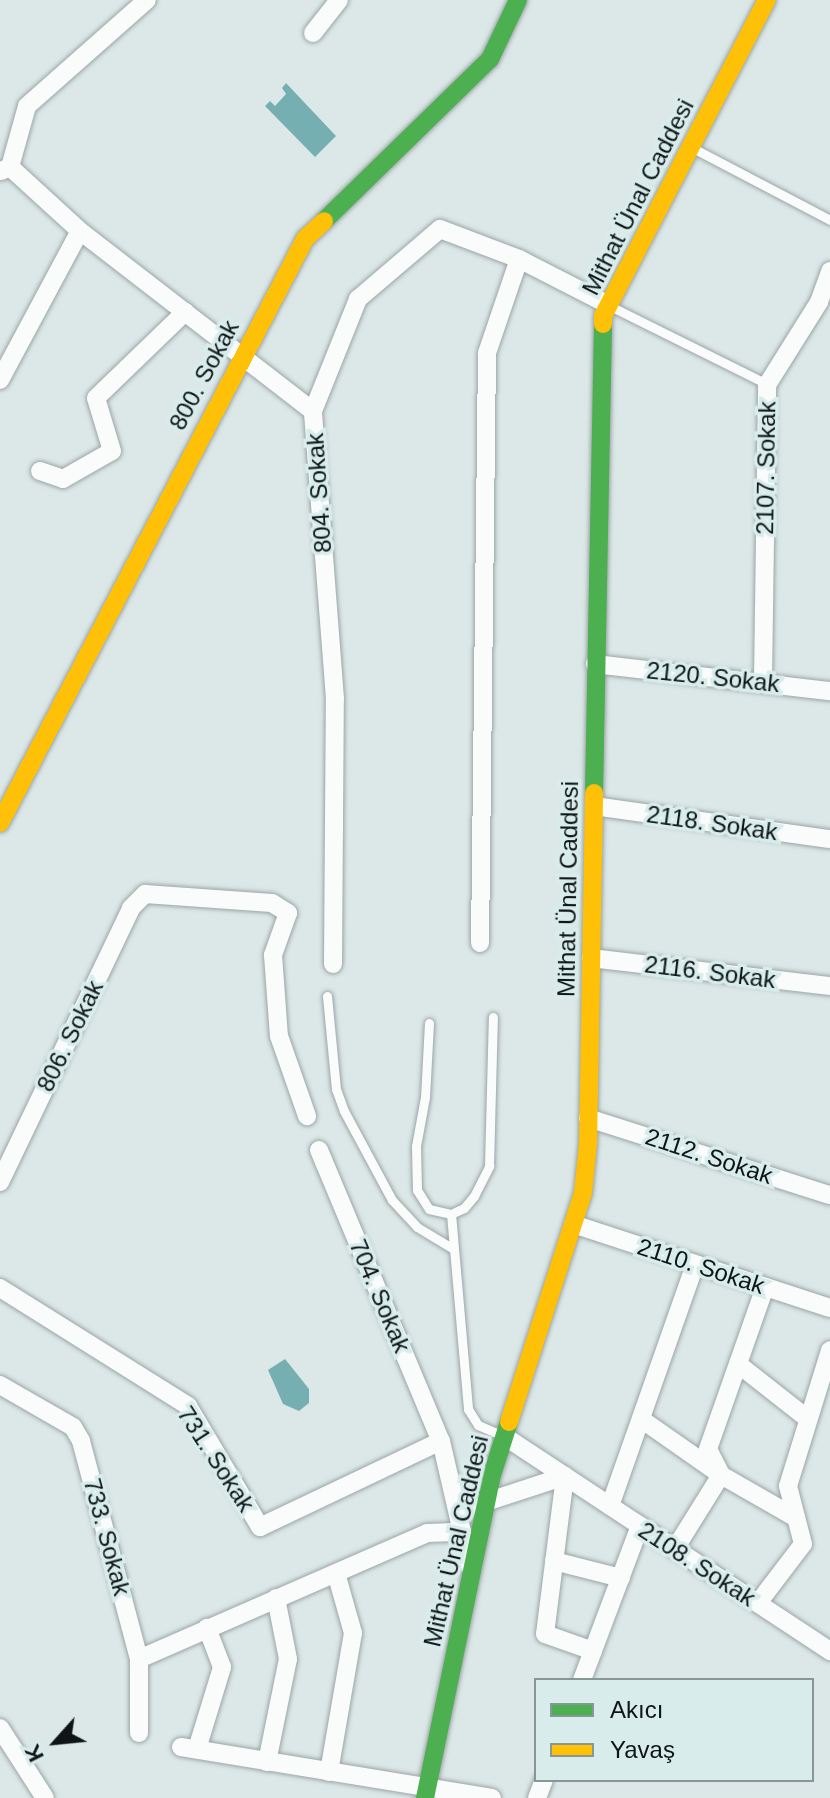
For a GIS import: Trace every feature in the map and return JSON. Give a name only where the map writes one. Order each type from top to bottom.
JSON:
[{"type":"main road","name":"800. Sokak","points":[[0,823],[241,355],[305,239],[490,59],[518,0]]},
{"type":"main road","name":"Mithat Ünal Caddesi","points":[[426,1794],[486,1502],[504,1436],[583,1193],[588,1118],[603,316],[767,0]]},
{"type":"street","points":[[5,169],[27,106],[147,0]]},
{"type":"street","points":[[313,33],[339,0]]},
{"type":"street","name":"804. Sokak","points":[[5,169],[80,231],[313,411],[335,699],[333,964]]},
{"type":"street","points":[[313,411],[358,299],[440,229],[519,259],[609,305]]},
{"type":"street","points":[[0,380],[80,231]]},
{"type":"street","points":[[480,943],[487,353],[519,259]]},
{"type":"street","name":"2107. Sokak","points":[[763,681],[767,385],[819,302],[830,271]]},
{"type":"street","points":[[40,471],[63,479],[112,451],[96,398],[185,312]]},
{"type":"street","name":"2120. Sokak","points":[[595,664],[830,691]]},
{"type":"street","name":"2118. Sokak","points":[[594,806],[830,839]]},
{"type":"street","name":"806. Sokak","points":[[0,1182],[131,908],[145,894],[272,903],[288,913],[273,955],[279,1036],[307,1116]]},
{"type":"street","name":"2116. Sokak","points":[[591,958],[830,986]]},
{"type":"street","name":"2112. Sokak","points":[[588,1118],[830,1195]]},
{"type":"street","name":"704. Sokak","points":[[319,1150],[441,1441],[471,1569]]},
{"type":"street","name":"2110. Sokak","points":[[573,1224],[830,1308]]},
{"type":"street","points":[[610,1506],[695,1264]]},
{"type":"street","points":[[721,1475],[708,1449],[765,1287]]},
{"type":"street","name":"731. Sokak","points":[[0,1288],[188,1406],[260,1527],[441,1441]]},
{"type":"street","points":[[758,1603],[803,1544],[788,1486],[830,1350]]},
{"type":"street","points":[[738,1364],[808,1419]]},
{"type":"street","name":"733. Sokak","points":[[0,1385],[73,1427],[81,1441],[139,1659],[139,1733]]},
{"type":"street","points":[[641,1419],[721,1475],[796,1518]]},
{"type":"street","name":"2108. Sokak","points":[[504,1436],[830,1651]]},
{"type":"street","points":[[675,1549],[721,1475]]},
{"type":"street","points":[[139,1659],[427,1533],[462,1532],[486,1502],[565,1476],[545,1634],[593,1651]]},
{"type":"street","points":[[583,1678],[640,1526]]},
{"type":"street","points":[[554,1561],[621,1578]]},
{"type":"street","points":[[329,1772],[353,1633],[336,1573]]},
{"type":"street","points":[[267,1762],[288,1659],[276,1598]]},
{"type":"street","points":[[207,1628],[222,1667],[189,1748],[329,1772],[426,1794],[492,1798]]},
{"type":"street","points":[[0,1728],[45,1798]]},
{"type":"lane","points":[[691,147],[830,220]]},
{"type":"lane","points":[[609,305],[767,385]]},
{"type":"lane","points":[[327,996],[336,1089],[344,1111],[392,1200],[417,1227],[452,1248]]},
{"type":"lane","points":[[429,1023],[425,1097],[416,1146],[417,1190],[429,1209],[451,1214],[464,1208],[474,1196],[489,1166],[493,1017]]},
{"type":"lane","points":[[451,1214],[468,1409],[478,1425],[504,1436]]},
{"type":"water","points":[[286,83],[336,136],[315,157],[265,106],[270,101],[275,106],[286,94],[282,88]]},
{"type":"water","points":[[285,1359],[309,1389],[309,1403],[299,1411],[283,1404],[268,1370]]},
{"type":"traffic: fast","points":[[324,221],[490,59],[518,0]]},
{"type":"traffic: fast","points":[[594,793],[603,324]]},
{"type":"traffic: fast","points":[[425,1798],[491,1478],[509,1422]]},
{"type":"traffic: slow","points":[[603,324],[603,316],[767,0]]},
{"type":"traffic: slow","points":[[0,823],[305,239],[324,221]]},
{"type":"traffic: slow","points":[[509,1422],[583,1193],[588,1144],[594,793]]}]
